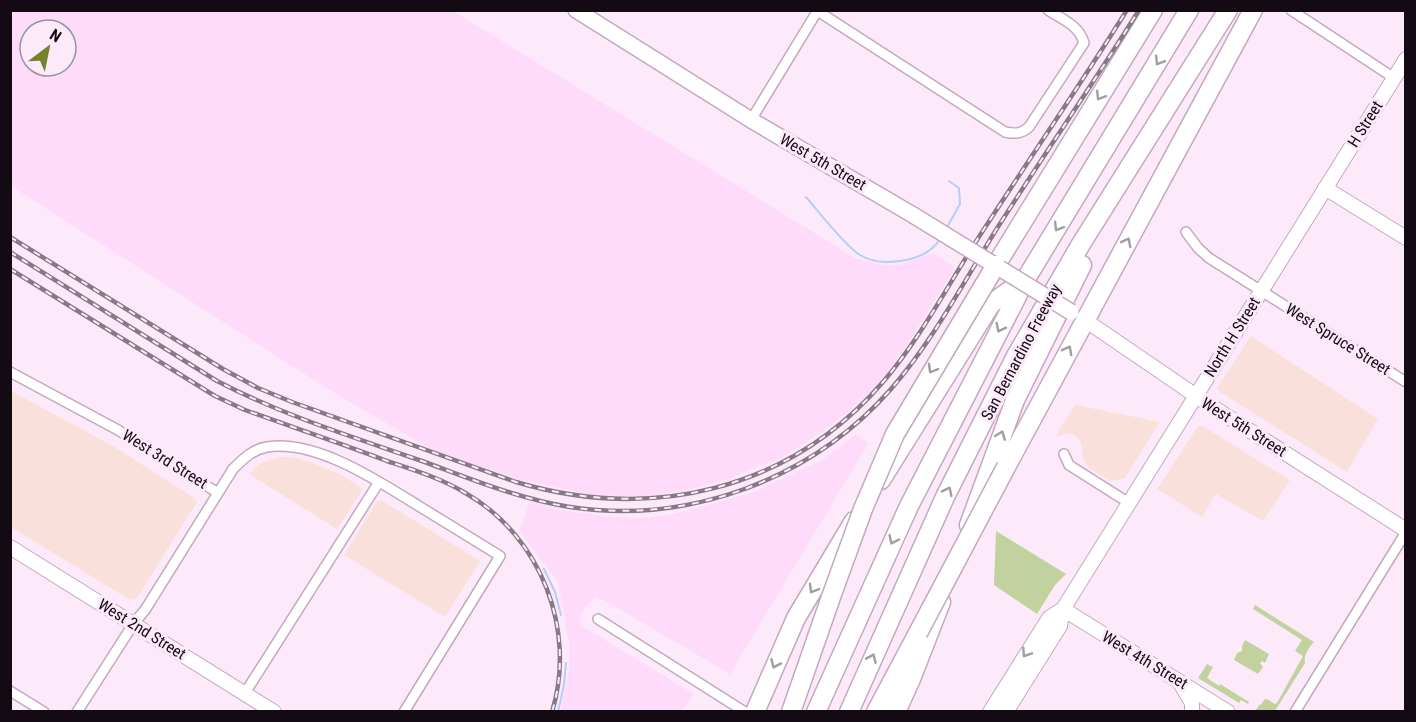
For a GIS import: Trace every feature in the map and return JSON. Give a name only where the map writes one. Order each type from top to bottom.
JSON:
[{"type":"highway","points":[[794,704],[863,509],[895,434],[1065,151],[1153,10]]},
{"type":"highway","name":"San Bernardino Freeway","points":[[816,711],[909,506],[1028,277],[1189,10]]},
{"type":"highway","name":"San Bernardino Freeway","points":[[849,711],[945,497],[1016,356],[1081,244],[1228,10]]},
{"type":"highway","points":[[876,711],[1079,317],[1253,10]]},
{"type":"highway","points":[[896,711],[929,636],[1019,391],[1160,118]]},
{"type":"highway","points":[[755,711],[796,618],[991,304],[1028,277]]},
{"type":"main road","name":"West 5th Street","points":[[576,10],[751,120],[913,215],[1079,317],[1195,396],[1406,531]]},
{"type":"main road","name":"H Street","points":[[1325,188],[1406,59]]},
{"type":"main road","points":[[1325,188],[1406,238]]},
{"type":"main road","name":"North H Street","points":[[1006,711],[1060,626],[1063,609],[1325,188]]},
{"type":"main road","name":"West 2nd Street","points":[[10,547],[274,711]]},
{"type":"main road","name":"North H Street","points":[[990,711],[1049,618],[1063,609]]},
{"type":"main road","name":"West 4th Street","points":[[1063,609],[1228,711]]},
{"type":"main road","points":[[1179,681],[1192,703],[1192,711]]},
{"type":"street","points":[[751,120],[817,11],[1005,132],[1022,133],[1029,127],[1084,43],[1081,33],[1048,10]]},
{"type":"street","points":[[1291,10],[1394,78]]},
{"type":"street","name":"West Spruce Street","points":[[1186,232],[1209,258],[1406,382]]},
{"type":"street","name":"West 3rd Street","points":[[10,372],[118,430],[218,493],[234,469],[258,450],[267,447],[293,447],[308,450],[355,468],[500,556],[404,711]]},
{"type":"street","points":[[1064,454],[1069,465],[1129,503]]},
{"type":"street","points":[[245,693],[379,482]]},
{"type":"street","points":[[77,711],[134,623],[145,610],[218,493]]},
{"type":"street","points":[[1294,711],[1406,531]]},
{"type":"street","points":[[598,619],[746,711]]},
{"type":"street","points":[[10,691],[44,711]]},
{"type":"shaded area","points":[[10,11],[453,11],[855,258],[885,265],[899,265],[933,253],[955,268],[911,339],[879,384],[848,412],[812,439],[781,458],[726,480],[683,491],[640,497],[586,494],[518,479],[436,452],[331,391],[11,186]]},
{"type":"shaded area","points":[[1251,336],[1378,419],[1347,472],[1217,388]]},
{"type":"shaded area","points":[[11,391],[113,446],[193,497],[197,502],[137,598],[130,600],[11,527]]},
{"type":"shaded area","points":[[1075,405],[1160,422],[1125,478],[1111,481],[1090,469],[1083,459],[1081,443],[1077,437],[1068,433],[1055,437]]},
{"type":"shaded area","points":[[1198,426],[1204,427],[1290,480],[1263,521],[1216,494],[1202,517],[1157,489]]},
{"type":"shaded area","points":[[856,435],[869,443],[730,674],[602,599],[596,598],[585,607],[581,616],[581,624],[585,628],[694,694],[682,711],[561,711],[569,670],[569,644],[558,582],[519,531],[530,502],[567,511],[612,517],[641,518],[670,515],[754,492],[822,460]]},
{"type":"shaded area","points":[[280,457],[292,457],[310,462],[340,474],[363,489],[337,529],[249,474],[261,463]]},
{"type":"shaded area","points":[[381,500],[480,561],[445,617],[344,555],[377,501]]},
{"type":"green space","points":[[996,531],[1066,574],[1055,585],[1037,614],[994,585]]},
{"type":"green space","points":[[1255,605],[1314,642],[1307,652],[1305,663],[1275,711],[1255,711],[1264,700],[1277,703],[1303,656],[1295,651],[1302,640],[1253,609]]},
{"type":"green space","points":[[1245,640],[1269,654],[1265,663],[1262,661],[1260,663],[1263,667],[1258,674],[1234,660],[1237,653],[1242,651]]},
{"type":"green space","points":[[1207,664],[1213,667],[1207,678],[1249,702],[1248,704],[1241,700],[1239,703],[1198,678]]},
{"type":"waterway","points":[[946,229],[960,204],[959,188],[949,181]]},
{"type":"waterway","points":[[806,197],[854,251],[871,260],[888,262],[911,259],[930,250],[940,239]]},
{"type":"waterway","points":[[544,569],[555,592],[561,615]]},
{"type":"waterway","points":[[558,712],[566,663]]},
{"type":"railway","points":[[10,237],[223,369],[258,388],[516,482],[567,494],[617,499],[667,497],[715,488],[761,472],[805,449],[846,419],[883,382],[912,344],[1127,10]]},
{"type":"railway","points":[[10,252],[217,381],[292,415],[344,434],[495,488],[570,507],[615,511],[660,509],[703,501],[746,488],[786,471],[824,448],[859,421],[891,389],[934,332],[996,230],[1139,10]]},
{"type":"railway","points":[[10,269],[215,396],[245,410],[438,479],[467,494],[493,512],[515,535],[533,560],[547,588],[556,618],[560,649],[559,681],[552,712]]}]
